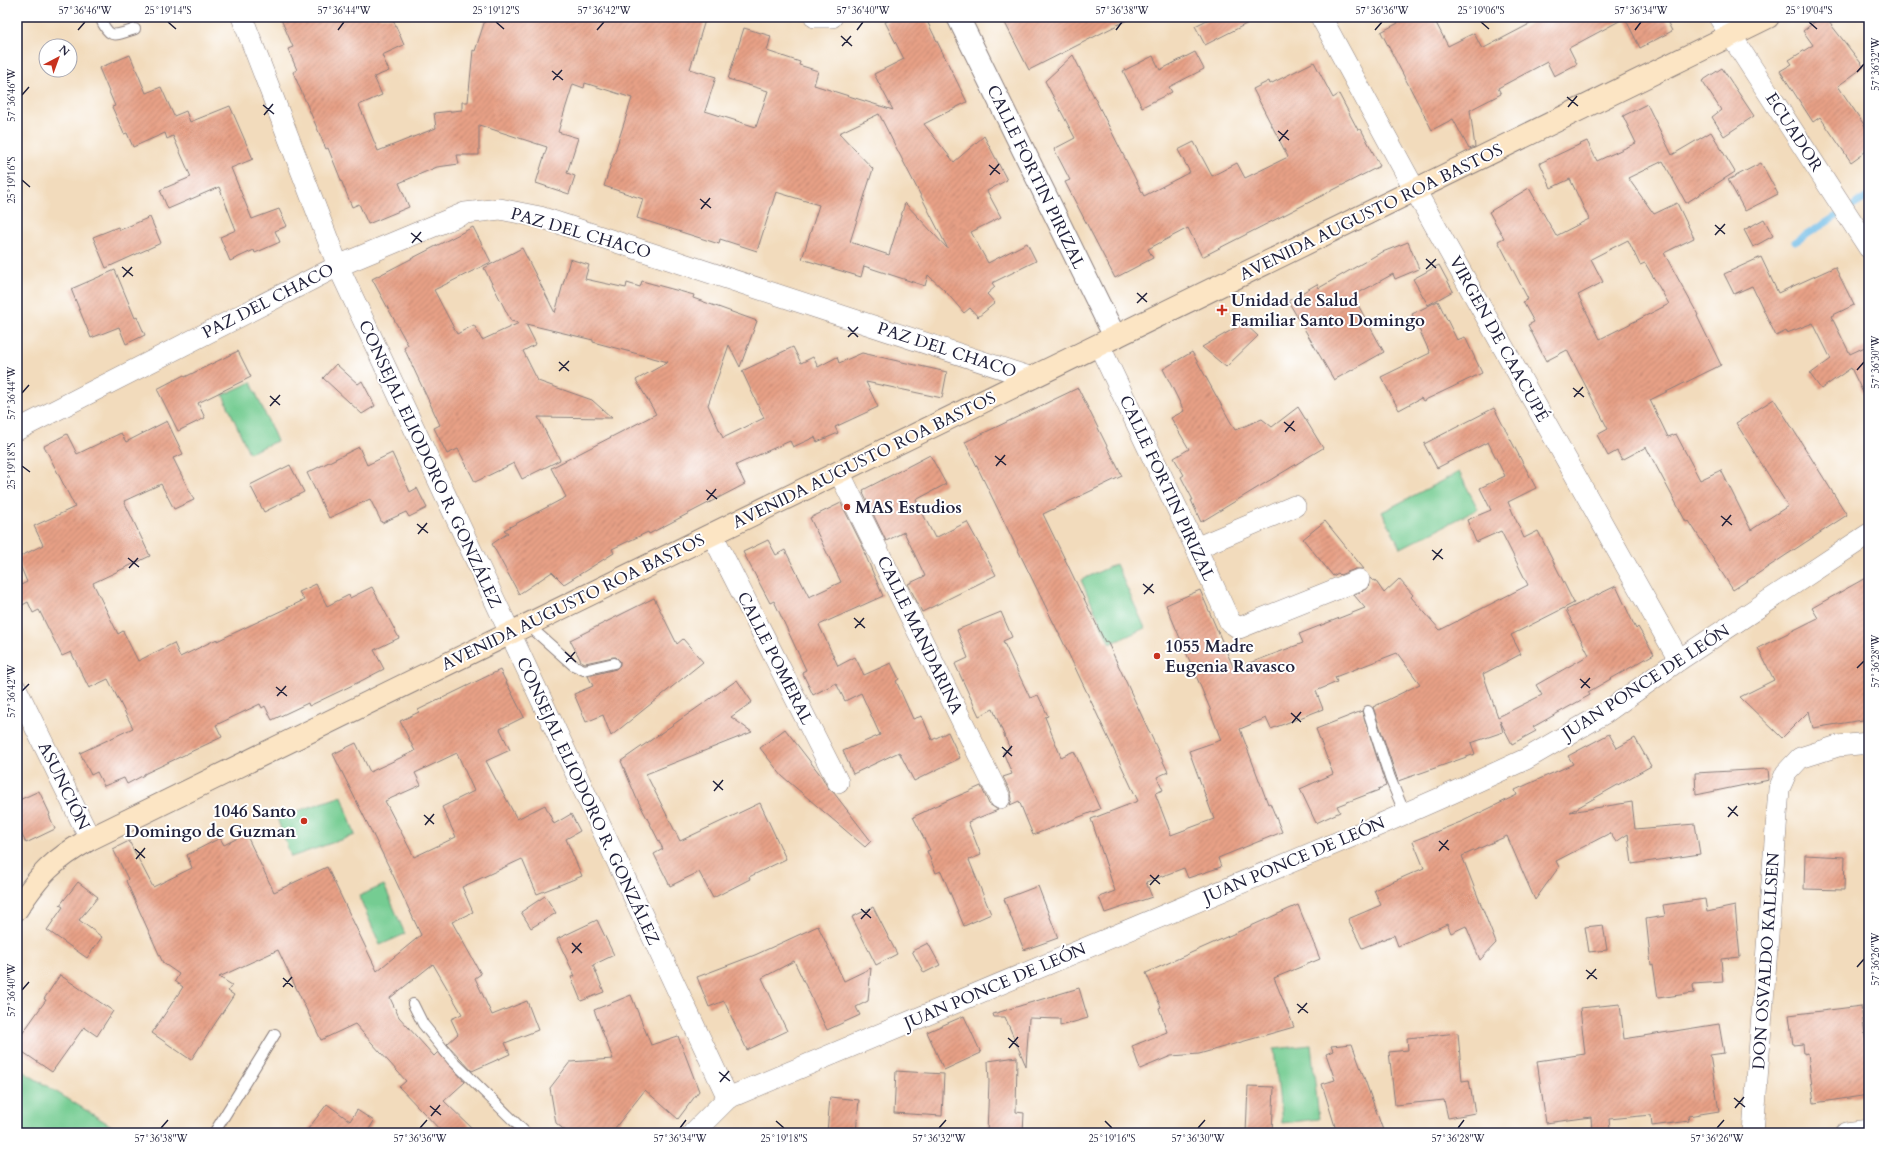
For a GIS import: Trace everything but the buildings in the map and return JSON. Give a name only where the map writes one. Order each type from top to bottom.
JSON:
[{"type":"main road","name":"AVENIDA AUGUSTO ROA BASTOS","points":[[17,909],[32,885],[47,868],[70,850],[90,839],[1768,17]]},
{"type":"street","name":"CONSEJAL ELIODORO R. GONZÁLEZ","points":[[242,17],[338,266],[519,629],[728,1098]]},
{"type":"street","points":[[815,17],[832,17]]},
{"type":"street","name":"CALLE FORTIN PIRIZAL","points":[[958,17],[1107,341],[1196,548],[1230,622],[1239,628],[1358,580]]},
{"type":"street","name":"VIRGEN DE CAACUPÉ","points":[[1321,17],[1415,190],[1679,660]]},
{"type":"street","name":"ECUADOR","points":[[1719,17],[1865,242]]},
{"type":"street","name":"PAZ DEL CHACO","points":[[17,430],[338,266],[465,213],[500,209],[540,217],[1032,378]]},
{"type":"street","name":"CALLE MANDARINA","points":[[839,472],[1000,798]]},
{"type":"street","points":[[1196,548],[1295,506]]},
{"type":"street","name":"CALLE POMERAL","points":[[712,534],[838,782]]},
{"type":"street","name":"JUAN PONCE DE LEÓN","points":[[693,1133],[728,1098],[1405,814],[1526,759],[1605,713],[1679,660],[1869,534]]},
{"type":"street","name":"ASUNCIÓN","points":[[17,690],[90,839]]},
{"type":"street","name":"DON OSVALDO KALLSEN","points":[[1753,1133],[1779,789],[1786,773],[1800,758],[1838,746],[1869,743]]},
{"type":"street","points":[[1846,1133],[1869,1130]]},
{"type":"lane","points":[[100,17],[106,31],[110,34],[116,36],[135,29]]},
{"type":"lane","points":[[519,629],[573,665],[584,670],[614,663]]},
{"type":"lane","points":[[1368,711],[1390,778],[1405,814]]},
{"type":"lane","points":[[413,1004],[423,1024],[452,1060],[526,1133]]},
{"type":"lane","points":[[214,1133],[275,1034]]},
{"type":"green space","points":[[251,382],[277,441],[249,453],[223,395]]},
{"type":"green space","points":[[1459,472],[1478,509],[1401,548],[1382,512]]},
{"type":"green space","points":[[1116,564],[1145,628],[1110,644],[1081,580]]},
{"type":"green space","points":[[342,796],[355,835],[291,857],[277,818]]},
{"type":"green space","points":[[384,885],[405,934],[380,945],[359,896]]},
{"type":"green space","points":[[1311,1045],[1319,1119],[1282,1123],[1274,1049]]},
{"type":"green space","points":[[24,1072],[123,1133],[17,1133],[17,1083]]},
{"type":"waterway","points":[[1795,242],[1869,196]]},
{"type":"place","name":"Unidad de Salud Familiar Santo Domingo","points":[[1222,310]]},
{"type":"place","name":"MAS Estudios","points":[[847,507]]},
{"type":"place","name":"1055 Madre Eugenia Ravasco","points":[[1157,656]]},
{"type":"place","name":"1046 Santo Domingo de Guzman","points":[[304,821]]}]
